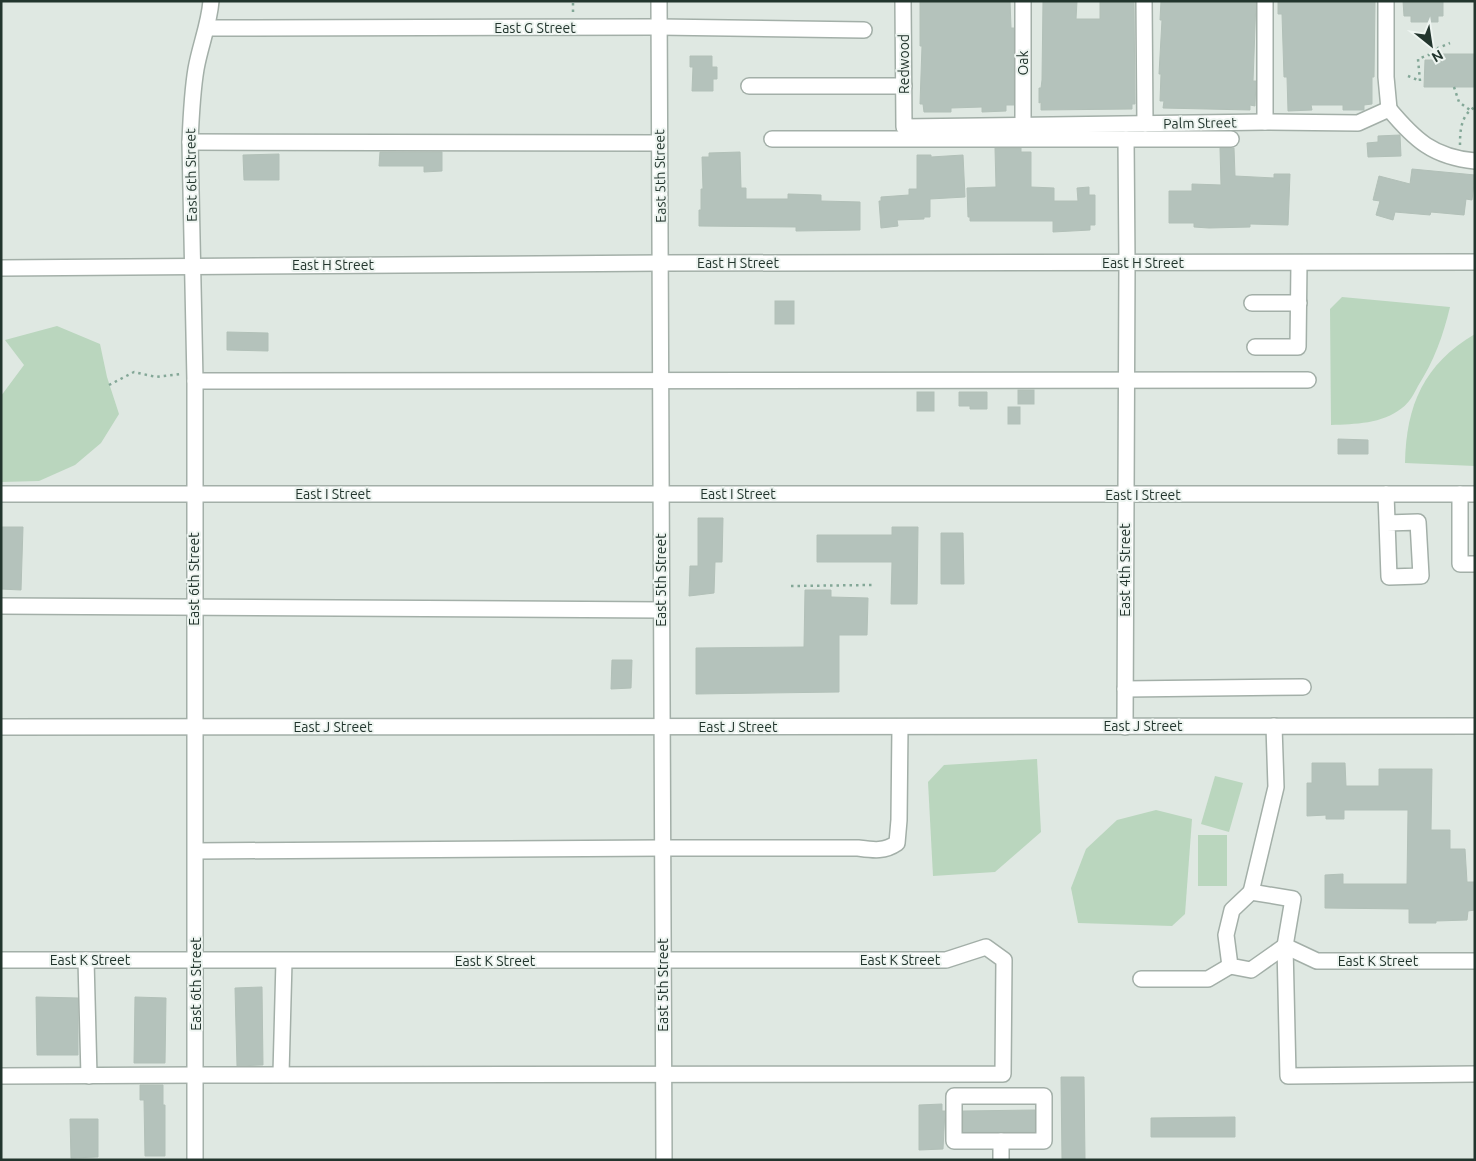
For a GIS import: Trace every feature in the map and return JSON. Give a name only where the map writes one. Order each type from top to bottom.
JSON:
[{"type":"street","name":"East 6th Street","points":[[195,1160],[195,377],[190,142],[196,68],[211,1]]},
{"type":"street","name":"East 5th Street","points":[[660,1],[664,1160]]},
{"type":"street","name":"Redwood","points":[[903,1],[904,127]]},
{"type":"street","name":"Oak","points":[[1023,1],[1023,125]]},
{"type":"street","points":[[1144,1],[1145,124]]},
{"type":"street","points":[[1265,1],[1265,122]]},
{"type":"street","points":[[1386,1],[1386,77],[1389,109],[1413,135],[1440,154],[1460,160],[1475,161]]},
{"type":"street","name":"East G Street","points":[[206,28],[864,30]]},
{"type":"street","points":[[749,86],[904,86]]},
{"type":"street","name":"Palm Street","points":[[904,127],[1265,122],[1358,123],[1389,109]]},
{"type":"street","points":[[772,139],[1231,139]]},
{"type":"street","name":"East 4th Street","points":[[1125,726],[1126,139]]},
{"type":"street","points":[[190,142],[659,144]]},
{"type":"street","name":"East H Street","points":[[1,268],[661,263],[1475,262]]},
{"type":"street","points":[[1255,347],[1298,347],[1299,263]]},
{"type":"street","points":[[1252,303],[1299,303]]},
{"type":"street","points":[[195,377],[661,381],[1308,380]]},
{"type":"street","name":"East I Street","points":[[1,494],[1467,494]]},
{"type":"street","points":[[1386,494],[1387,524]]},
{"type":"street","points":[[1467,494],[1460,564],[1475,564]]},
{"type":"street","points":[[1,606],[661,610]]},
{"type":"street","points":[[1125,689],[1303,687]]},
{"type":"street","points":[[1230,966],[1226,935],[1232,910],[1251,892],[1276,787],[1274,726]]},
{"type":"street","name":"East J Street","points":[[1,727],[1475,726]]},
{"type":"street","points":[[196,851],[662,848],[858,848],[877,850],[890,848],[897,843],[899,820],[900,727]]},
{"type":"street","points":[[1251,892],[1293,899],[1285,946],[1288,1076],[1475,1074]]},
{"type":"street","points":[[1141,980],[1208,978],[1230,966],[1251,970],[1285,946]]},
{"type":"street","name":"East K Street","points":[[1285,946],[1317,961],[1475,961]]},
{"type":"street","name":"East K Street","points":[[1,960],[946,960],[986,947],[1004,960],[1003,1074],[664,1074]]},
{"type":"street","points":[[86,960],[89,1076]]},
{"type":"street","points":[[281,1074],[284,961]]},
{"type":"street","points":[[1,1076],[664,1074]]},
{"type":"street","points":[[954,1096],[1044,1096],[1044,1141],[1001,1141],[954,1141],[954,1096]]},
{"type":"street","points":[[1001,1141],[1001,1160]]},
{"type":"path","points":[[1408,76],[1420,81],[1418,59],[1428,55],[1434,56],[1438,48],[1450,43]]},
{"type":"path","points":[[1454,87],[1459,102],[1470,110]]},
{"type":"path","points":[[1460,150],[1461,125],[1470,110],[1475,107]]},
{"type":"path","points":[[109,386],[134,372],[156,377],[195,377]]},
{"type":"path","points":[[791,586],[872,586]]},
{"type":"green space","points":[[1342,297],[1450,307],[1433,358],[1424,377],[1405,406],[1377,420],[1331,425],[1330,309]]},
{"type":"green space","points":[[57,326],[100,344],[107,377],[119,414],[101,443],[75,465],[39,481],[1,482],[1,396],[24,365],[5,340]]},
{"type":"green space","points":[[1475,334],[1475,466],[1405,463],[1409,423],[1421,388],[1443,359],[1457,346]]},
{"type":"green space","points":[[1037,759],[1041,832],[995,872],[933,876],[928,782],[944,765]]},
{"type":"green space","points":[[1215,776],[1243,783],[1229,832],[1201,824]]},
{"type":"green space","points":[[1156,810],[1192,819],[1185,914],[1172,926],[1078,923],[1071,888],[1086,849],[1117,820]]},
{"type":"green space","points":[[1198,835],[1227,835],[1227,886],[1198,886]]},
{"type":"building","points":[[920,1],[1010,1],[1011,28],[1014,28],[1014,105],[1006,105],[1006,111],[982,112],[982,107],[951,108],[951,112],[924,112],[923,104],[920,104],[922,46],[920,46]]},
{"type":"building","points":[[1043,1],[1077,1],[1076,19],[1100,19],[1100,1],[1134,1],[1135,104],[1132,104],[1132,109],[1041,110],[1039,88],[1041,88],[1042,80]]},
{"type":"building","points":[[1161,1],[1256,1],[1253,81],[1256,81],[1255,106],[1250,105],[1250,110],[1163,108],[1164,101],[1160,101],[1161,74],[1159,74],[1162,20],[1160,20]]},
{"type":"building","points":[[1278,1],[1375,1],[1372,104],[1364,105],[1364,110],[1343,110],[1343,105],[1311,105],[1312,110],[1288,111],[1287,77],[1284,77],[1282,14],[1278,14]]},
{"type":"building","points":[[1403,1],[1443,1],[1443,16],[1438,16],[1438,22],[1411,22],[1411,16],[1404,16]]},
{"type":"building","points":[[1442,54],[1475,54],[1475,87],[1424,87],[1425,60],[1441,60]]},
{"type":"building","points":[[690,56],[712,56],[712,67],[717,67],[717,79],[713,79],[713,91],[692,91],[693,67],[690,67]]},
{"type":"building","points":[[1400,135],[1401,156],[1368,157],[1367,143],[1378,142],[1378,136]]},
{"type":"building","points":[[995,148],[1021,148],[1021,152],[1031,152],[1031,187],[1054,188],[1054,201],[1078,201],[1077,188],[1089,187],[1089,195],[1095,195],[1095,225],[1090,225],[1090,230],[1053,232],[1053,221],[970,221],[970,217],[968,217],[967,188],[996,187]]},
{"type":"building","points":[[1220,148],[1234,148],[1235,176],[1274,178],[1274,174],[1290,174],[1288,225],[1250,224],[1250,227],[1209,228],[1194,227],[1194,223],[1169,223],[1169,191],[1192,191],[1192,184],[1221,185]]},
{"type":"building","points":[[380,152],[442,152],[442,171],[424,172],[424,166],[379,166]]},
{"type":"building","points":[[740,152],[741,188],[746,188],[746,199],[788,199],[788,194],[821,195],[821,201],[860,202],[860,230],[796,231],[796,227],[699,226],[701,189],[703,189],[702,157],[709,157],[709,153]]},
{"type":"building","points":[[279,154],[279,180],[244,180],[243,155]]},
{"type":"building","points":[[917,155],[931,155],[931,157],[963,155],[965,197],[930,199],[930,217],[897,220],[898,226],[881,228],[879,201],[881,201],[881,197],[909,195],[909,189],[917,189]]},
{"type":"building","points":[[1412,169],[1475,175],[1472,200],[1466,199],[1464,215],[1431,212],[1430,215],[1395,212],[1393,220],[1376,215],[1380,201],[1373,200],[1379,176],[1410,184]]},
{"type":"building","points":[[775,301],[794,301],[794,324],[775,324]]},
{"type":"building","points":[[227,332],[268,333],[268,351],[227,350]]},
{"type":"building","points":[[1018,390],[1034,390],[1034,404],[1018,404]]},
{"type":"building","points":[[917,392],[934,392],[934,411],[917,411]]},
{"type":"building","points":[[959,392],[987,392],[987,409],[970,409],[970,406],[959,406]]},
{"type":"building","points":[[1008,407],[1020,407],[1020,424],[1008,424]]},
{"type":"building","points":[[1338,439],[1368,440],[1368,454],[1338,454]]},
{"type":"building","points":[[698,518],[723,518],[722,562],[715,562],[714,593],[689,596],[690,566],[698,566]]},
{"type":"building","points":[[1,527],[23,527],[21,590],[1,589]]},
{"type":"building","points":[[892,527],[918,527],[917,604],[891,604],[892,562],[817,562],[817,535],[892,535]]},
{"type":"building","points":[[941,533],[963,533],[964,584],[941,584]]},
{"type":"building","points":[[805,590],[831,590],[831,597],[868,598],[867,635],[839,635],[839,692],[696,694],[696,648],[804,647]]},
{"type":"building","points":[[612,660],[632,660],[631,688],[611,689]]},
{"type":"building","points":[[1312,763],[1345,763],[1346,786],[1379,786],[1379,769],[1432,769],[1431,830],[1450,830],[1450,849],[1465,849],[1467,882],[1475,882],[1475,910],[1468,911],[1467,920],[1409,923],[1409,909],[1325,908],[1325,875],[1343,874],[1343,884],[1407,884],[1408,810],[1344,810],[1344,819],[1326,819],[1326,815],[1307,816],[1307,783],[1312,783]]},
{"type":"building","points":[[262,987],[263,1065],[237,1066],[235,988]]},
{"type":"building","points":[[36,997],[78,998],[78,1055],[37,1055]]},
{"type":"building","points":[[135,997],[166,998],[165,1063],[134,1063]]},
{"type":"building","points":[[1061,1077],[1084,1077],[1085,1159],[1062,1159]]},
{"type":"building","points":[[140,1085],[163,1085],[165,1156],[145,1156],[144,1100],[140,1100]]},
{"type":"building","points":[[942,1104],[942,1111],[945,1111],[943,1149],[919,1150],[919,1105]]},
{"type":"building","points":[[1035,1110],[1035,1132],[963,1132],[963,1111]]},
{"type":"building","points":[[1235,1117],[1235,1137],[1151,1137],[1151,1118]]},
{"type":"building","points":[[70,1119],[98,1119],[98,1157],[71,1158]]}]
